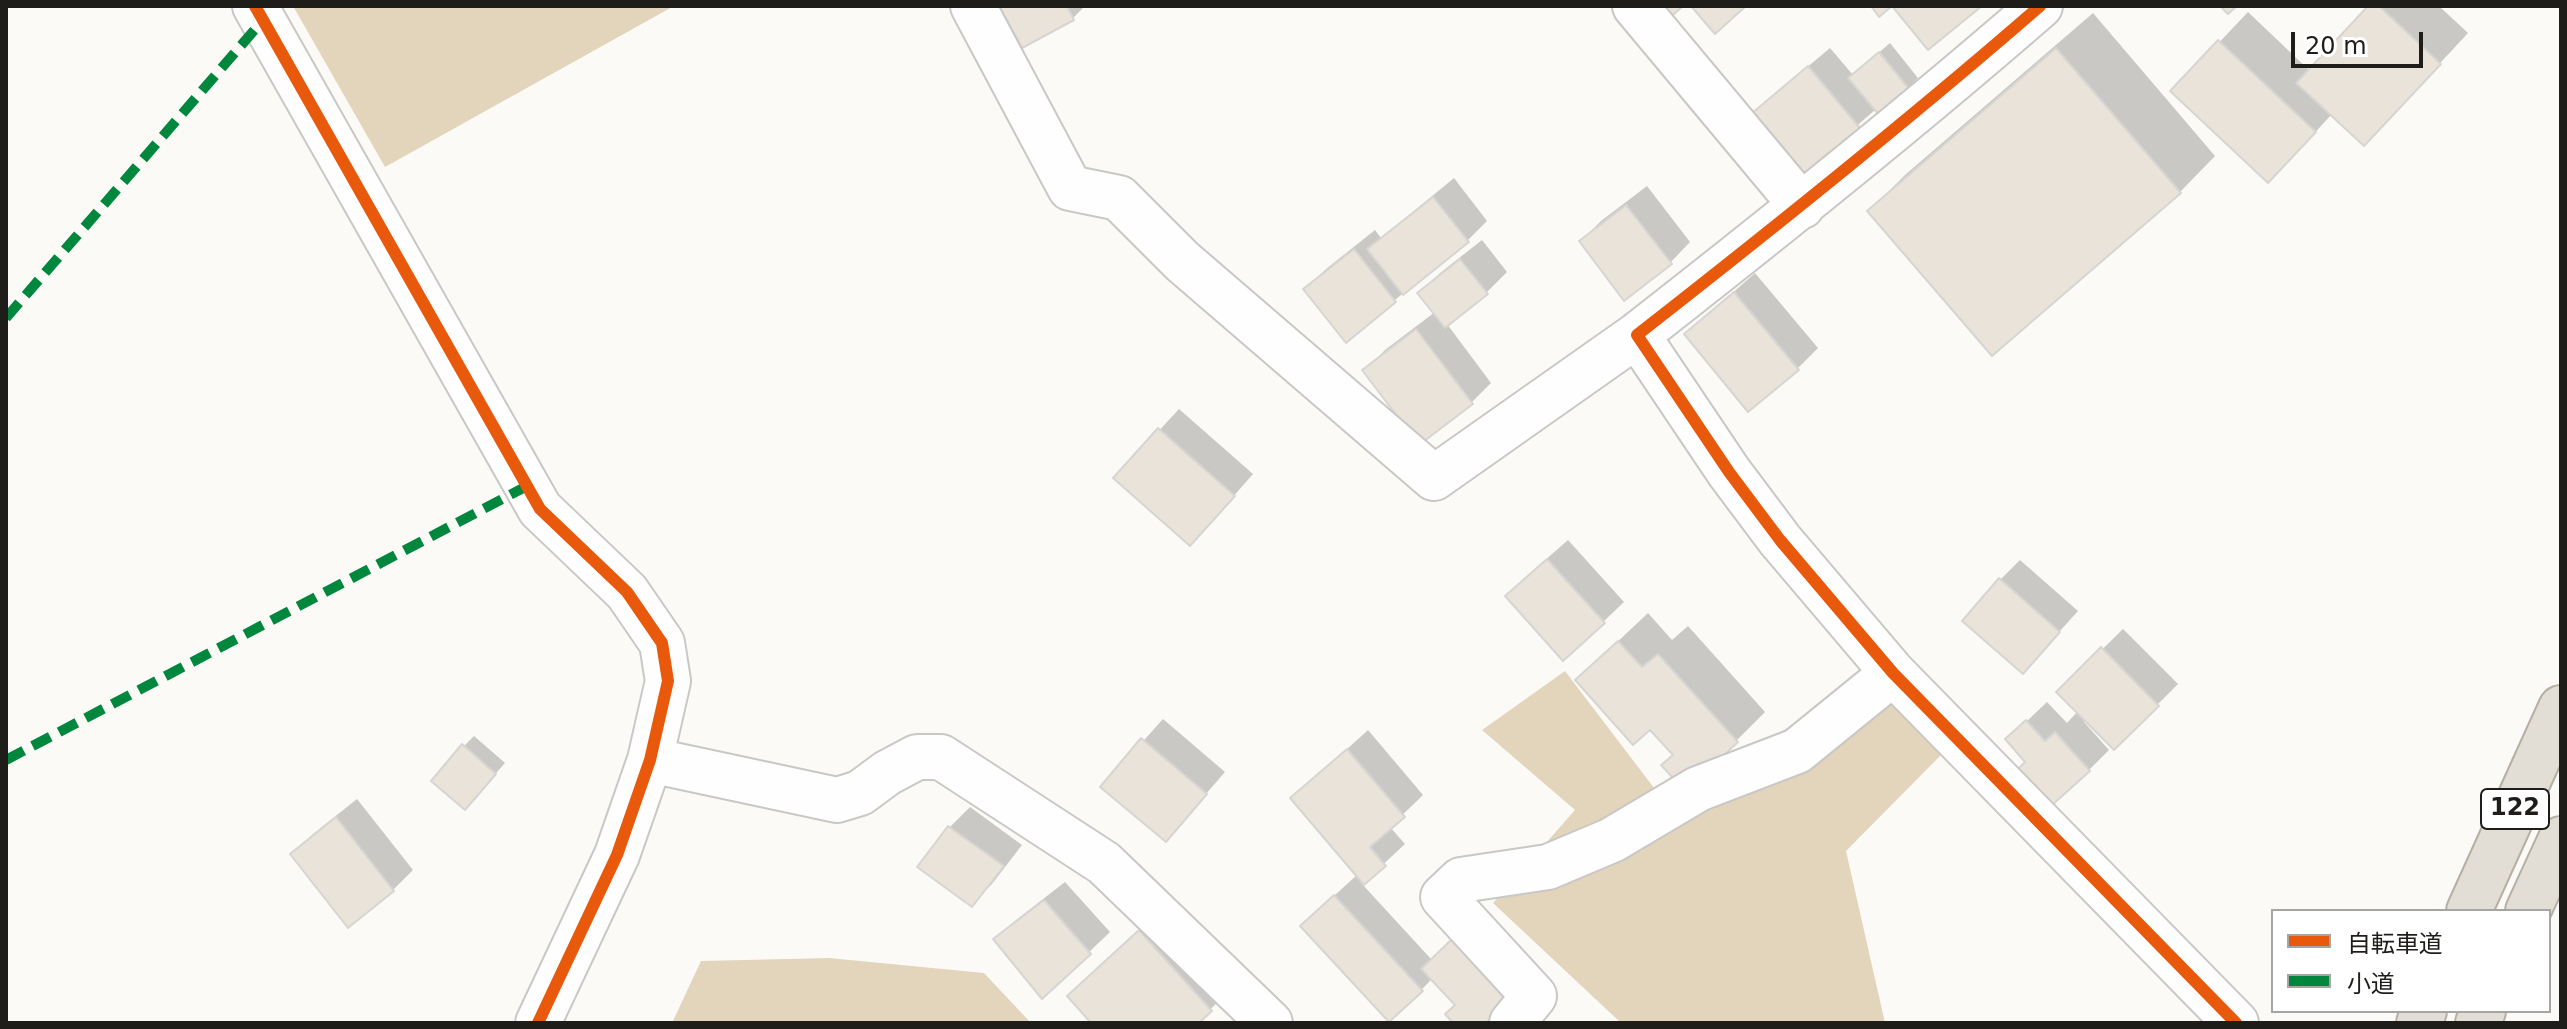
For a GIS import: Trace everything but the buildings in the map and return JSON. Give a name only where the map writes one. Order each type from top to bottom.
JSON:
[{"type":"highway","name":"122","points":[[2470,909],[2561,708]]},
{"type":"highway","name":"122","points":[[2529,909],[2558,851]]},
{"type":"street","points":[[255,6],[540,509],[627,592],[662,643],[668,681],[650,760],[617,855],[538,1023]]},
{"type":"street","points":[[973,6],[1070,188],[1119,198],[1182,261],[1434,478],[1637,335],[1802,206],[2040,6]]},
{"type":"street","points":[[1635,6],[1802,206]]},
{"type":"street","points":[[1637,335],[1729,472],[1780,540],[1893,673],[2236,1023]]},
{"type":"street","points":[[1512,1023],[1534,996],[1443,897],[1461,880],[1548,867],[1612,840],[1698,789],[1797,751],[1893,673]]},
{"type":"street","points":[[650,760],[837,800],[860,793],[887,773],[917,757],[941,757],[1104,863],[1270,1023]]},
{"type":"shaded area","points":[[293,6],[674,6],[385,167]]},
{"type":"shaded area","points":[[1565,671],[1667,805],[1809,714],[1882,697],[1946,750],[1846,851],[1885,1023],[1621,1023],[1493,903],[1575,810],[1482,730]]},
{"type":"shaded area","points":[[829,958],[984,973],[1031,1023],[672,1023],[701,961]]},
{"type":"marked path","points":[[6,318],[263,20]]},
{"type":"marked path","points":[[6,760],[527,486]]},
{"type":"cycle path","points":[[255,6],[540,509],[627,592],[662,643],[668,681],[650,760],[617,855],[538,1023]]},
{"type":"cycle path","points":[[2040,6],[1841,173],[1637,335],[1729,472],[1780,540],[1893,673],[2236,1023]]}]
